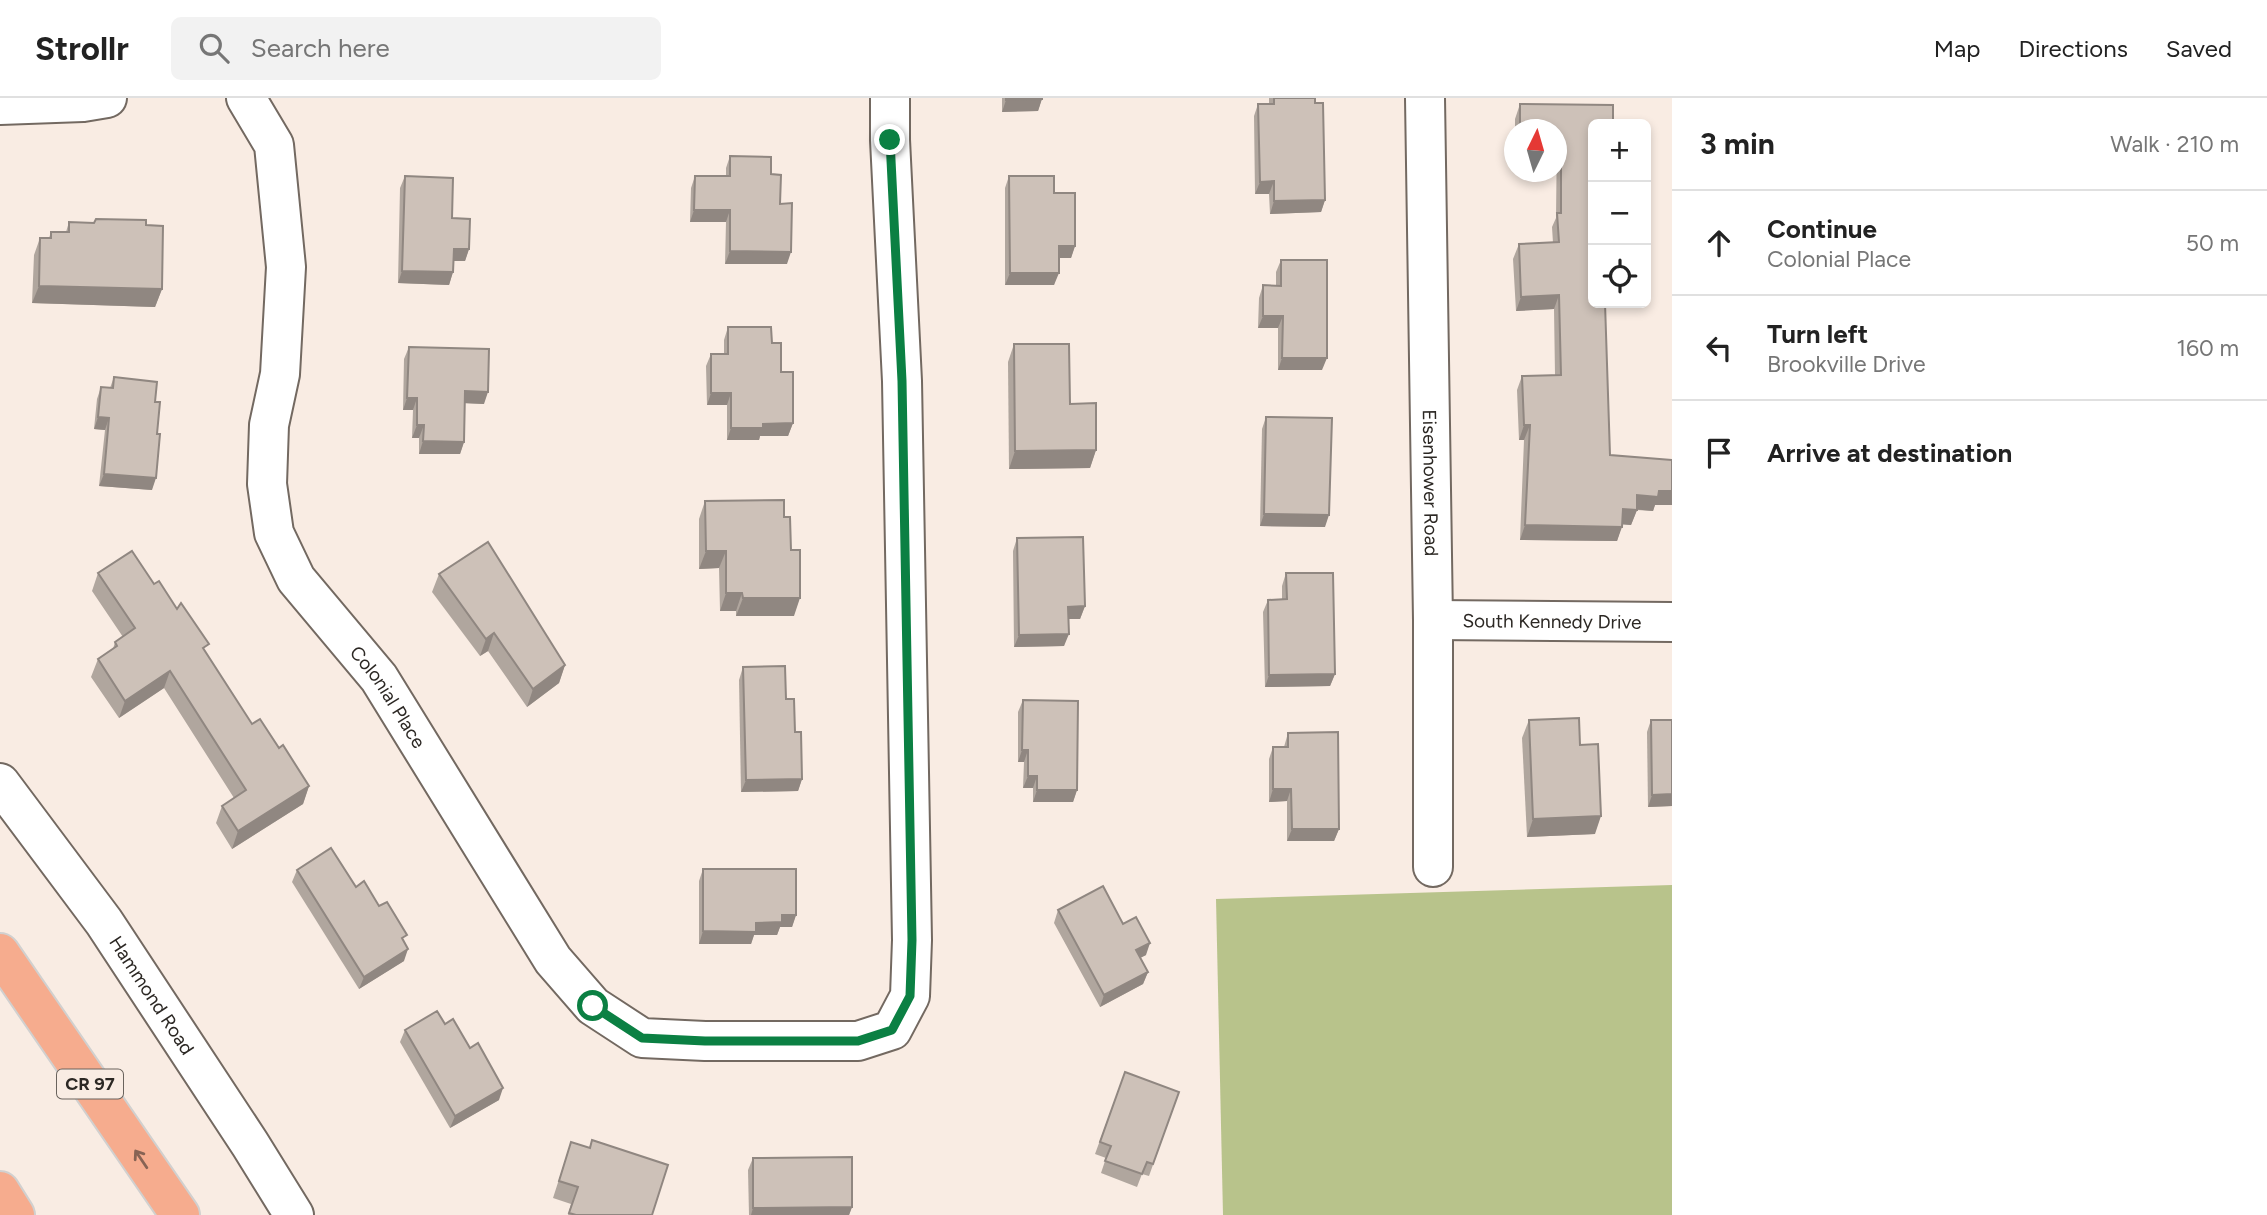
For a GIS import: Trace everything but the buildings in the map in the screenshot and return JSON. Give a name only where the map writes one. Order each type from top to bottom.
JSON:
[{"type":"highway","name":"CR 97","points":[[0,953],[180,1215]]},
{"type":"highway","points":[[0,1191],[15,1215]]},
{"type":"street","points":[[0,104],[83,102],[107,98]]},
{"type":"street","name":"Colonial Place","points":[[246,98],[274,145],[286,267],[280,374],[269,425],[267,484],[274,533],[296,579],[379,678],[553,960],[593,1006],[642,1038],[705,1041],[858,1041],[892,1030],[910,996],[902,381],[890,98]]},
{"type":"street","name":"Eisenhower Road","points":[[1425,98],[1433,620],[1433,867]]},
{"type":"street","name":"South Kennedy Drive","points":[[1433,620],[1672,622]]},
{"type":"street","name":"Hammond Road","points":[[0,783],[104,922],[294,1215]]},
{"type":"green space","points":[[1672,885],[1672,1215],[1223,1215],[1216,899]]},
{"type":"route","points":[[593,1006],[642,1038],[705,1041],[858,1041],[892,1030],[910,996],[912,940],[902,381],[890,140]]}]
